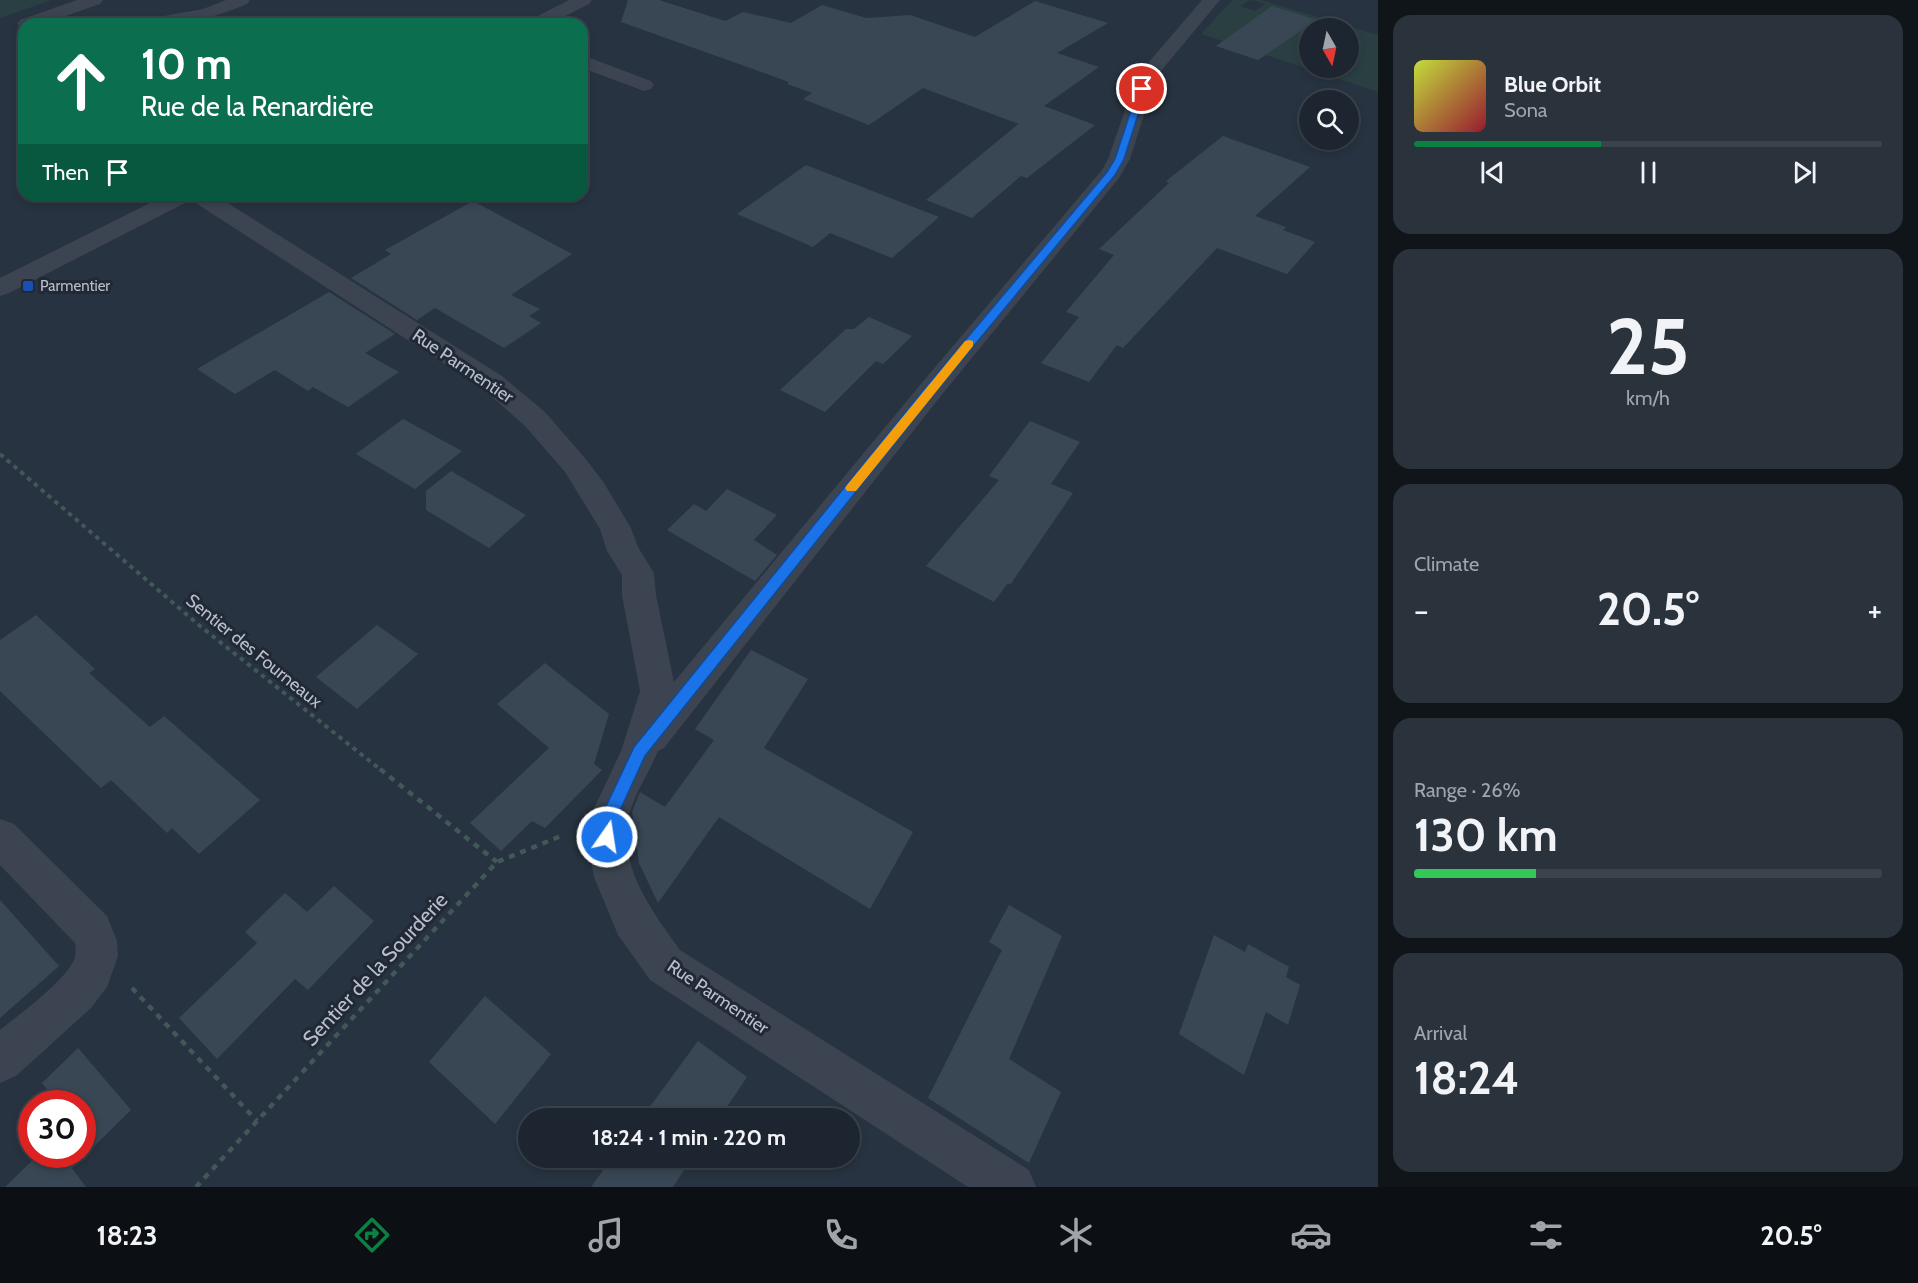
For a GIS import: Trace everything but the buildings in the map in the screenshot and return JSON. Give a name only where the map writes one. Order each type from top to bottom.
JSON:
[{"type":"street","points":[[47,18],[94,0]]},
{"type":"street","points":[[167,18],[207,14],[241,0]]},
{"type":"street","points":[[548,18],[583,0]]},
{"type":"street","points":[[639,752],[930,391],[1111,173],[1119,159],[1147,76],[1211,0]]},
{"type":"street","points":[[588,63],[644,85]]},
{"type":"street","points":[[0,288],[172,201]]},
{"type":"street","name":"Rue Parmentier","points":[[208,201],[492,382],[535,419],[575,465],[593,491],[615,528],[623,551],[638,573],[639,595],[658,692],[639,752],[609,817],[607,837],[614,877],[633,920],[665,965],[1012,1187]]},
{"type":"street","points":[[0,837],[92,931],[98,943],[98,956],[92,973],[78,989],[0,1060]]},
{"type":"path","name":"Sentier des Fourneaux","points":[[0,454],[200,626],[497,862]]},
{"type":"path","name":"Sentier de la Sourderie","points":[[196,1187],[497,862],[609,817]]},
{"type":"path","points":[[92,973],[135,989],[257,1120]]},
{"type":"green space","points":[[0,0],[52,0],[0,18]]},
{"type":"green space","points":[[1232,0],[1250,0],[1240,6],[1255,11],[1265,4],[1251,0],[1261,0],[1321,18],[1299,18],[1299,66],[1201,34]]},
{"type":"green space","points":[[1359,29],[1378,35],[1378,92],[1335,78],[1359,78]]},
{"type":"slow traffic","points":[[852,488],[969,344]]},
{"type":"place","name":"Parmentier","points":[[28,286]]},
{"type":"route","points":[[607,837],[609,817],[639,752],[930,391],[1111,173],[1119,159],[1142,89]]}]
